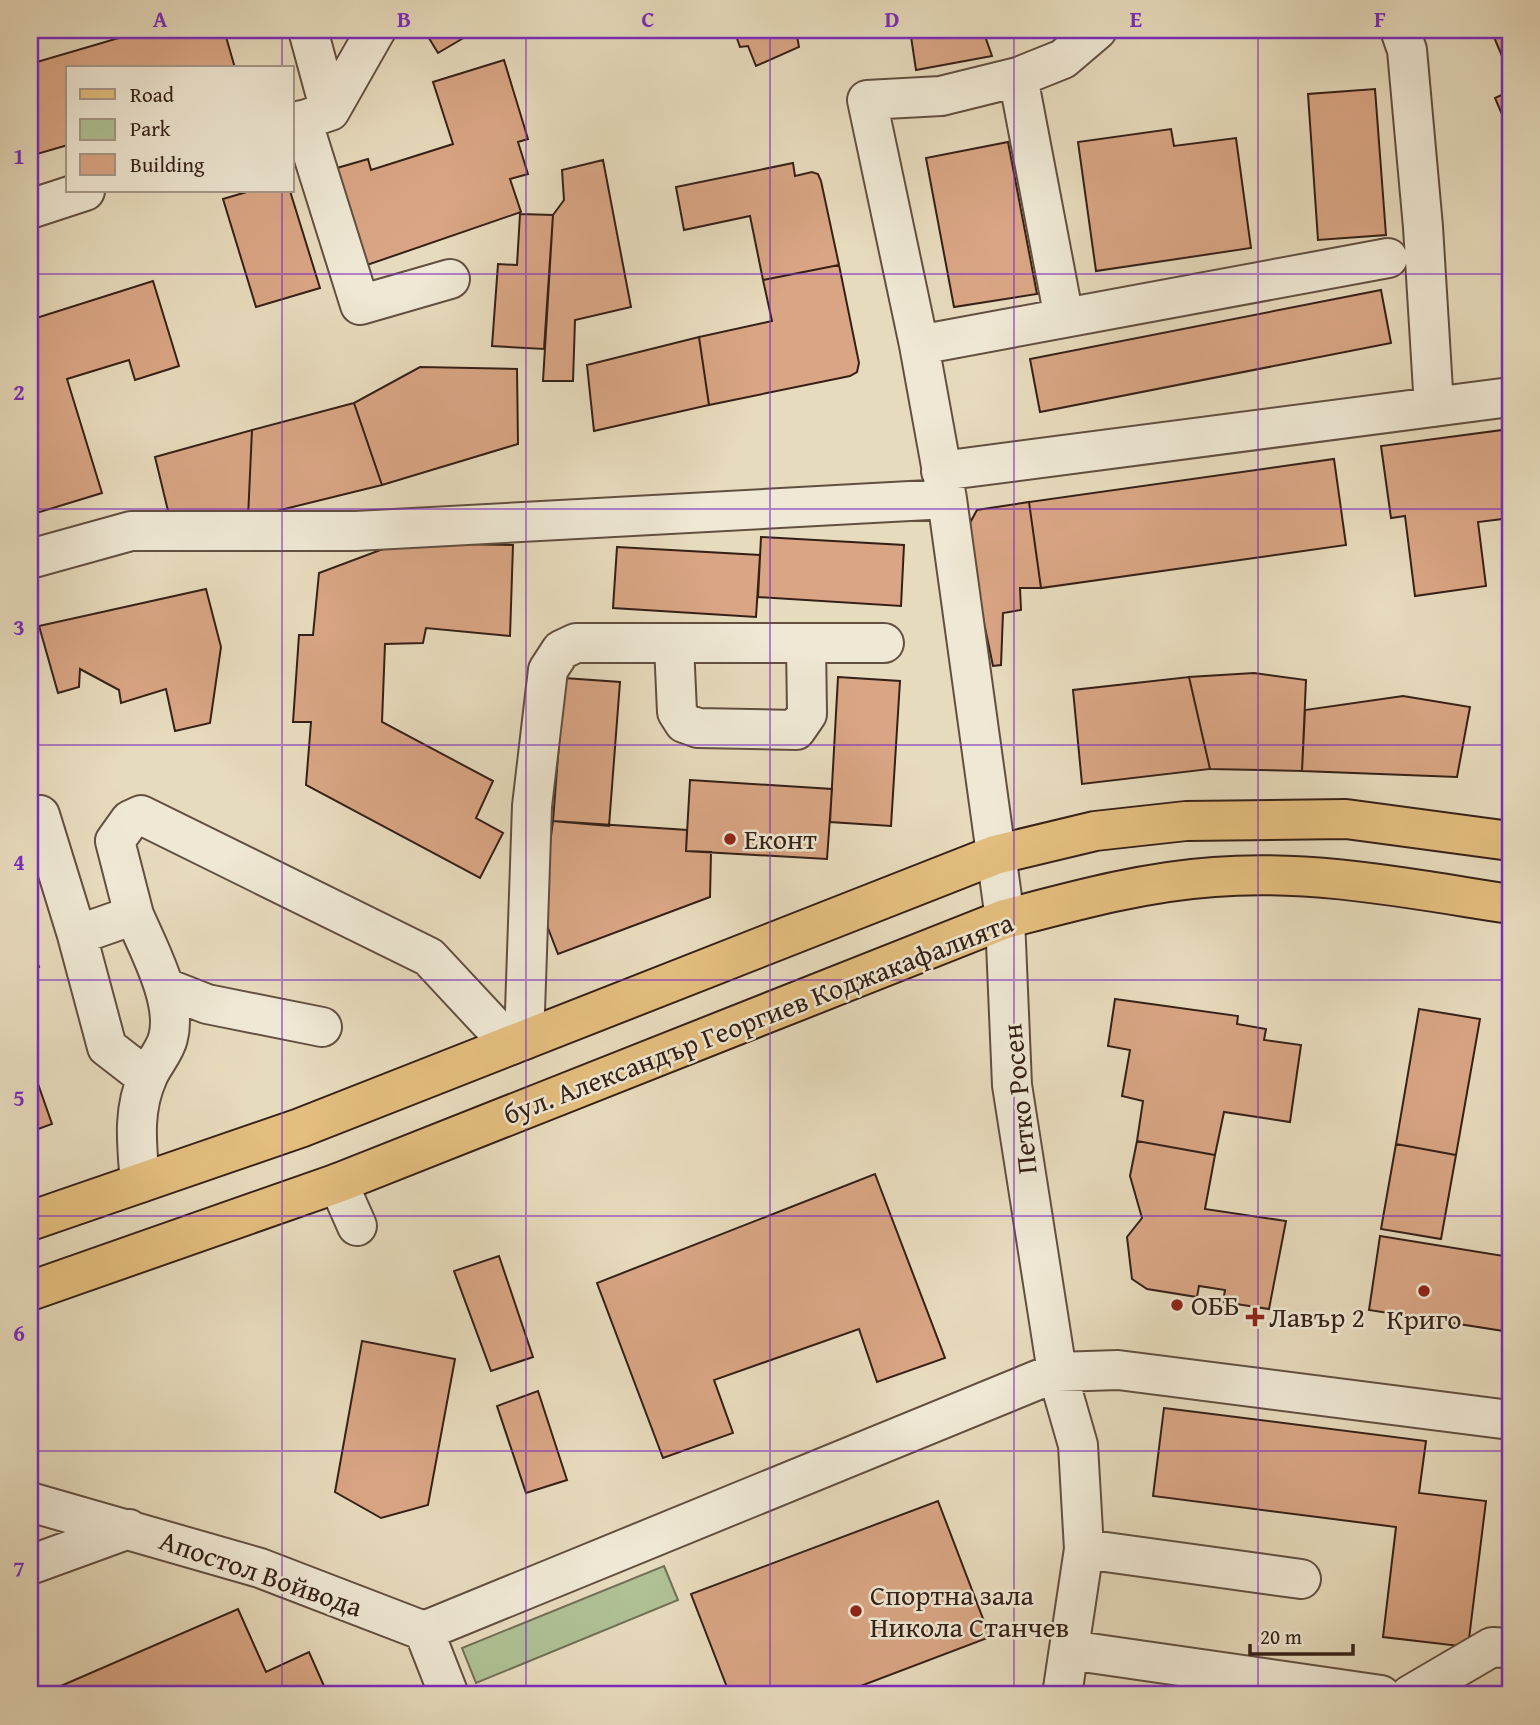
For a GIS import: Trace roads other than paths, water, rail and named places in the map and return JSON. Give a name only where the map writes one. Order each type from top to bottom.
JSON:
[{"type":"main road","points":[[30,1221],[300,1128],[995,855],[1095,831],[1186,821],[1346,819],[1510,841]]},
{"type":"main road","name":"бул. Александър Георгиев Коджакафалията","points":[[30,1290],[338,1183],[1005,919],[1119,890],[1215,877],[1335,878],[1510,904]]},
{"type":"street","points":[[308,30],[308,118],[360,305],[450,279]]},
{"type":"street","points":[[308,118],[376,30]]},
{"type":"street","points":[[1064,318],[1018,77],[1063,59],[1097,30]]},
{"type":"street","points":[[1400,30],[1407,50],[1423,227],[1434,407]]},
{"type":"street","name":"Петко Росен","points":[[1018,77],[941,96],[867,100],[919,345],[944,485],[1005,919],[1012,1084],[1057,1372],[1078,1446],[1084,1549],[1062,1695]]},
{"type":"street","points":[[30,209],[82,192]]},
{"type":"street","points":[[919,345],[1388,258]]},
{"type":"street","points":[[30,559],[131,531],[356,531],[944,485],[1510,397]]},
{"type":"street","points":[[517,1043],[532,806],[548,670],[561,650],[576,643],[884,643]]},
{"type":"street","points":[[674,645],[677,712],[684,723],[698,728],[796,730],[803,724],[807,714],[806,644]]},
{"type":"street","points":[[140,1183],[135,1134],[138,1104],[147,1077],[169,1038],[166,988],[134,915],[115,841],[130,820],[141,815],[429,957],[517,1043]]},
{"type":"street","points":[[40,816],[78,935],[107,1047],[147,1077]]},
{"type":"street","points":[[78,935],[134,915]]},
{"type":"street","points":[[166,988],[207,1004],[322,1027]]},
{"type":"street","points":[[338,1183],[356,1226]]},
{"type":"street","points":[[449,1695],[424,1631],[1057,1372],[1118,1370],[1510,1420]]},
{"type":"street","points":[[30,1551],[36,1503]]},
{"type":"street","name":"Апостол Войвода","points":[[36,1503],[260,1568],[424,1631]]},
{"type":"street","points":[[30,1565],[130,1529]]},
{"type":"street","points":[[1084,1549],[1301,1579]]},
{"type":"street","points":[[1410,1695],[1492,1647],[1510,1648]]},
{"type":"street","points":[[1069,1650],[1368,1694]]},
{"type":"place","name":"Еконт","points":[[730,839]]},
{"type":"place","name":"Криго","points":[[1424,1291]]},
{"type":"place","name":"ОББ","points":[[1177,1305]]},
{"type":"place","name":"Лавър 2","points":[[1255,1317]]},
{"type":"place","name":"Спортна зала Никола Станчев","points":[[856,1611]]}]
